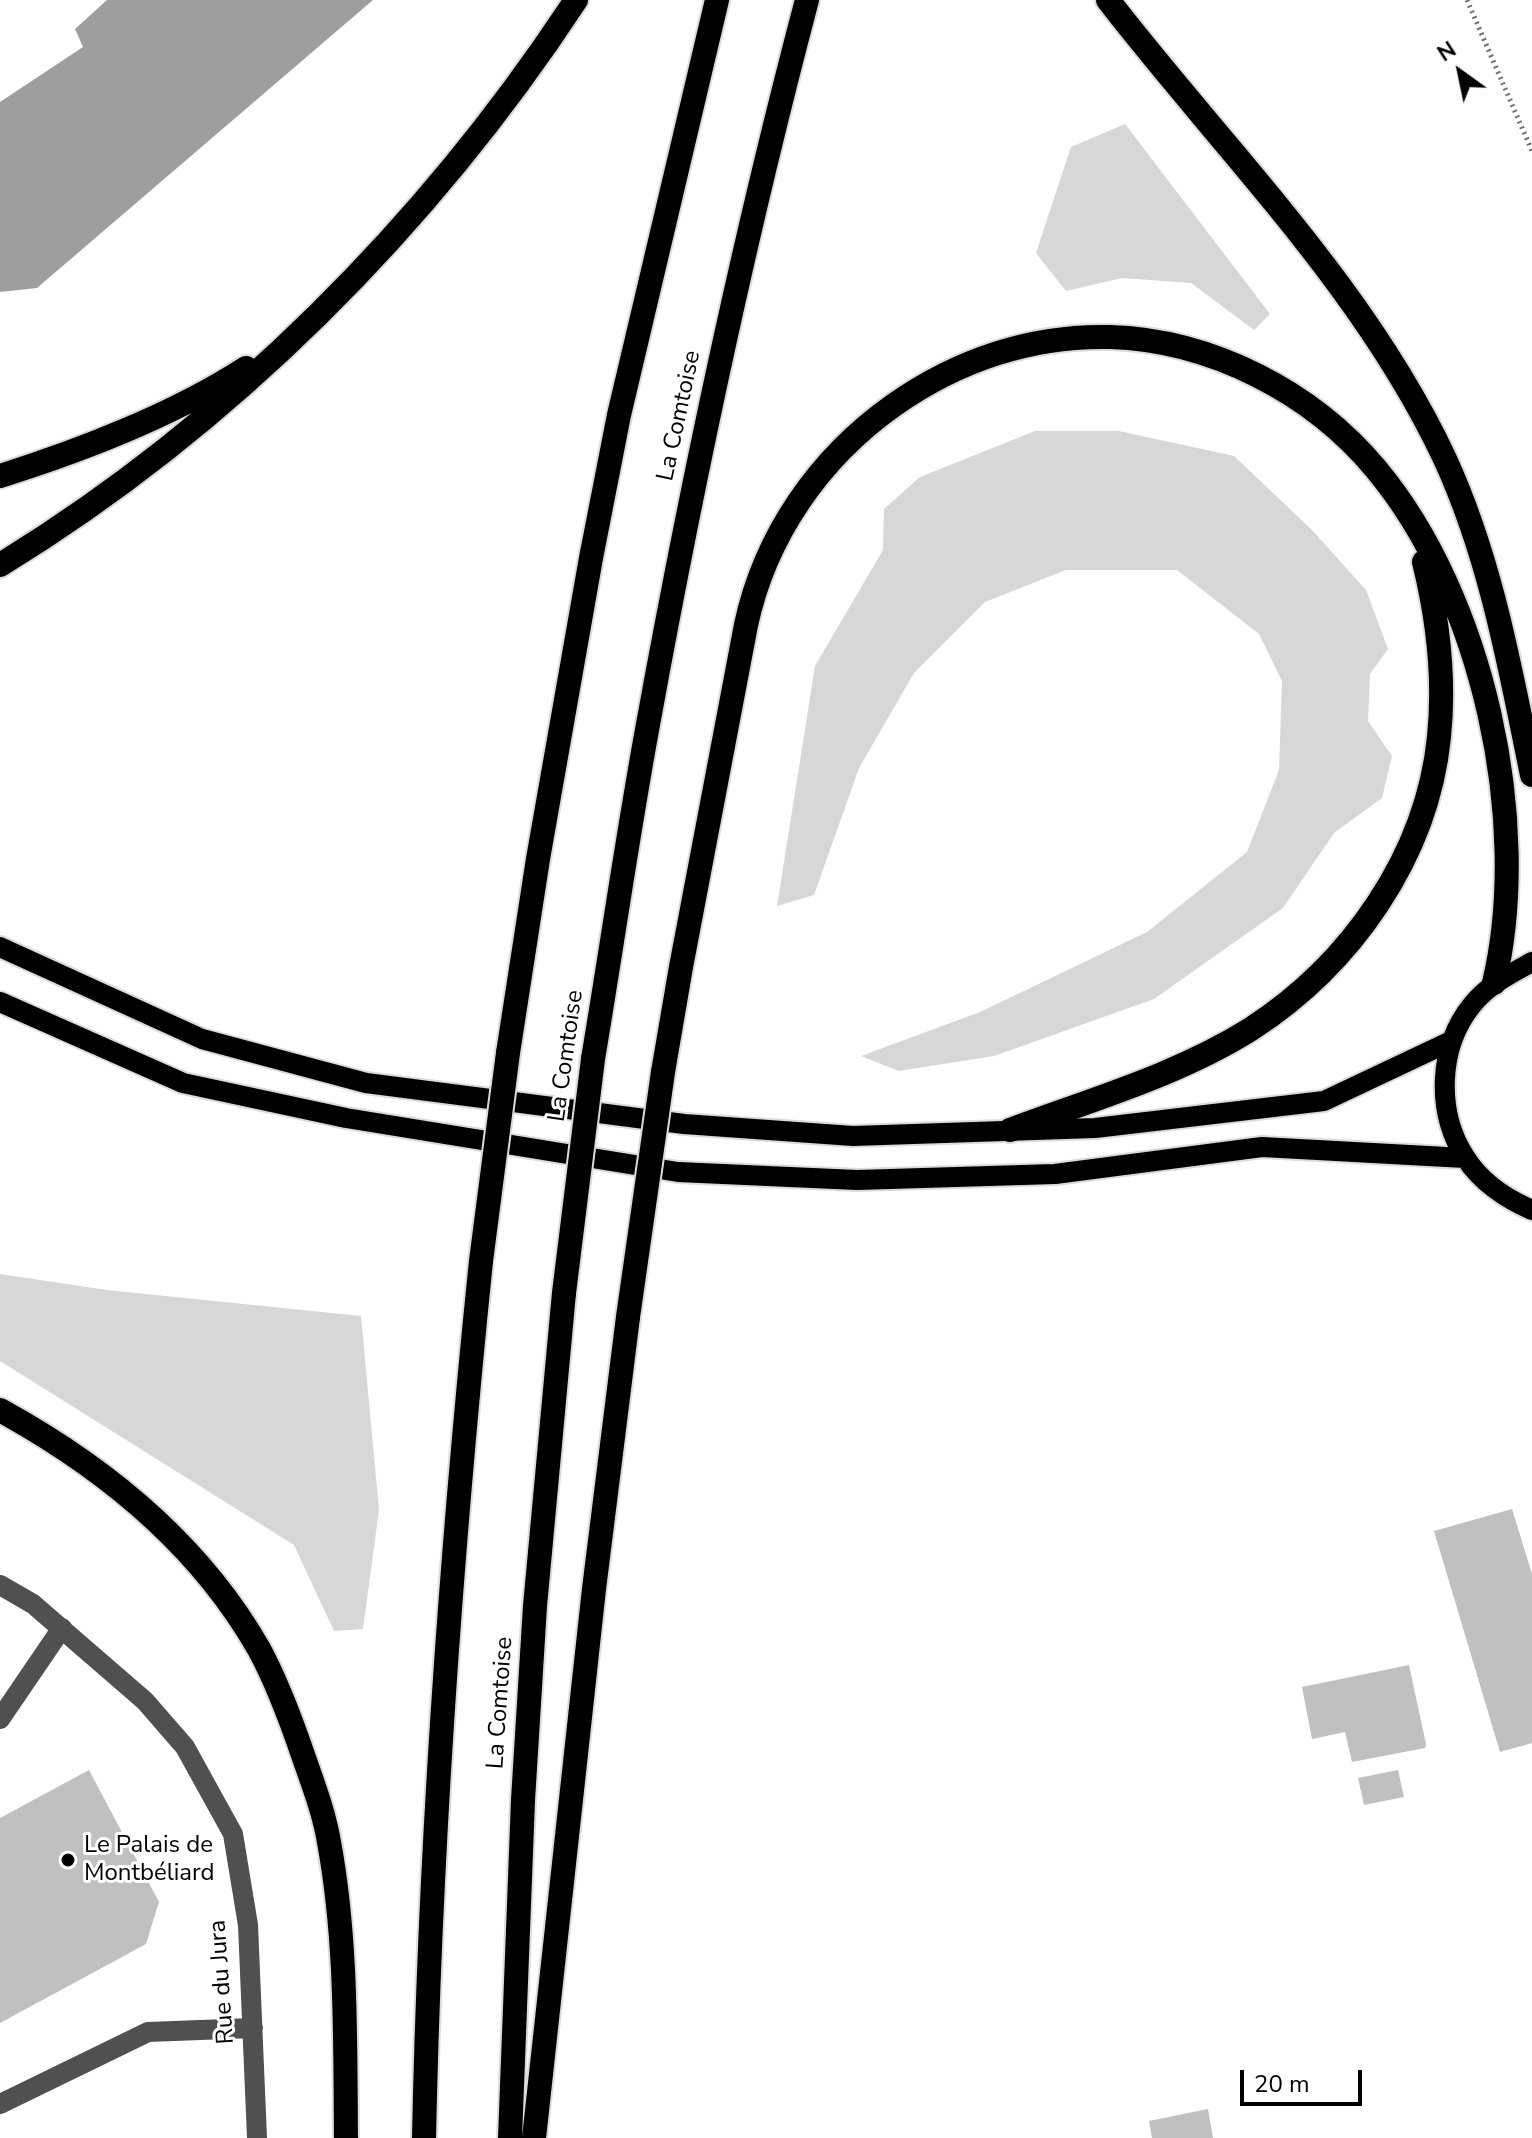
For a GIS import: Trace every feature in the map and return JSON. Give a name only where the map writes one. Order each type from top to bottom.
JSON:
[{"type":"highway","points":[[0,565],[99,501],[173,445],[298,333],[422,207],[522,81],[576,0]]},
{"type":"highway","points":[[424,2138],[433,1854],[460,1463],[481,1261],[508,1053],[599,515],[619,415],[717,0]]},
{"type":"highway","name":"La Comtoise","points":[[510,2138],[526,1740],[535,1606],[564,1293],[593,1059],[648,721],[697,469],[737,282],[807,0]]},
{"type":"highway","points":[[1108,0],[1322,262],[1353,303],[1408,389],[1445,459],[1484,565],[1501,623],[1532,775]]},
{"type":"highway","points":[[0,476],[68,453],[143,422],[242,371],[298,333]]},
{"type":"highway","points":[[534,2138],[594,1589],[663,1072],[752,596],[772,546],[802,497],[845,446],[874,420],[940,377],[981,358],[1018,346],[1089,337],[1132,338],[1172,344],[1226,362],[1293,394],[1326,420],[1376,469],[1416,529],[1453,600],[1470,642],[1491,720],[1509,850],[1509,892],[1502,952],[1494,983]]},
{"type":"highway","points":[[1010,1130],[1186,1062],[1250,1029],[1307,987],[1351,941],[1371,913],[1402,860],[1418,824],[1427,798],[1439,739],[1440,666],[1428,579],[1416,529]]},
{"type":"highway","points":[[0,1410],[72,1452],[160,1522],[200,1567],[259,1649],[299,1743],[329,1839],[343,1958],[346,2138]]},
{"type":"main road","points":[[0,947],[202,1039],[366,1083],[684,1124],[822,1134],[853,1136],[1095,1128],[1324,1101],[1451,1041]]},
{"type":"main road","points":[[1532,962],[1494,983],[1471,1006],[1451,1041],[1444,1081],[1448,1121],[1465,1158],[1493,1189],[1532,1210]]},
{"type":"main road","points":[[0,1002],[183,1083],[346,1118],[678,1172],[857,1180],[1055,1174],[1262,1147],[1465,1158]]},
{"type":"street","name":"Rue du Jura","points":[[0,1585],[33,1604],[145,1701],[185,1747],[233,1834],[248,1925],[257,2138]]},
{"type":"street","points":[[0,1719],[62,1628]]},
{"type":"street","points":[[0,2104],[148,2032],[253,2028]]},
{"type":"path","points":[[1467,0],[1532,151]]},
{"type":"shaded area","points":[[107,0],[373,0],[37,288],[0,292],[0,102],[83,47],[75,29]]},
{"type":"shaded area","points":[[1125,124],[1270,314],[1254,330],[1191,283],[1122,278],[1066,291],[1036,253],[1071,147]]},
{"type":"shaded area","points":[[1035,431],[1119,431],[1234,456],[1312,530],[1366,590],[1388,649],[1370,674],[1368,721],[1392,756],[1382,798],[1334,833],[1283,908],[1154,999],[994,1056],[899,1071],[861,1056],[980,1012],[1147,932],[1247,852],[1279,770],[1282,681],[1259,634],[1177,570],[1066,570],[985,602],[914,673],[859,768],[814,895],[777,906],[815,666],[883,550],[884,509],[920,477]]},
{"type":"shaded area","points":[[0,1274],[107,1290],[361,1316],[379,1510],[363,1629],[334,1631],[294,1545],[0,1361]]},
{"type":"building","points":[[1512,1509],[1532,1574],[1532,1743],[1500,1752],[1434,1531]]},
{"type":"building","points":[[1409,1665],[1425,1748],[1352,1762],[1345,1732],[1312,1739],[1302,1687]]},
{"type":"building","name":"Le Palais de Montbéliard","points":[[89,1770],[159,1902],[146,1944],[0,2023],[0,1818]]},
{"type":"building","points":[[1398,1770],[1404,1797],[1364,1805],[1358,1778]]},
{"type":"building","points":[[1208,2109],[1213,2138],[1152,2138],[1149,2121]]},
{"type":"place","name":"Le Palais de Montbéliard","points":[[68,1860]]}]
